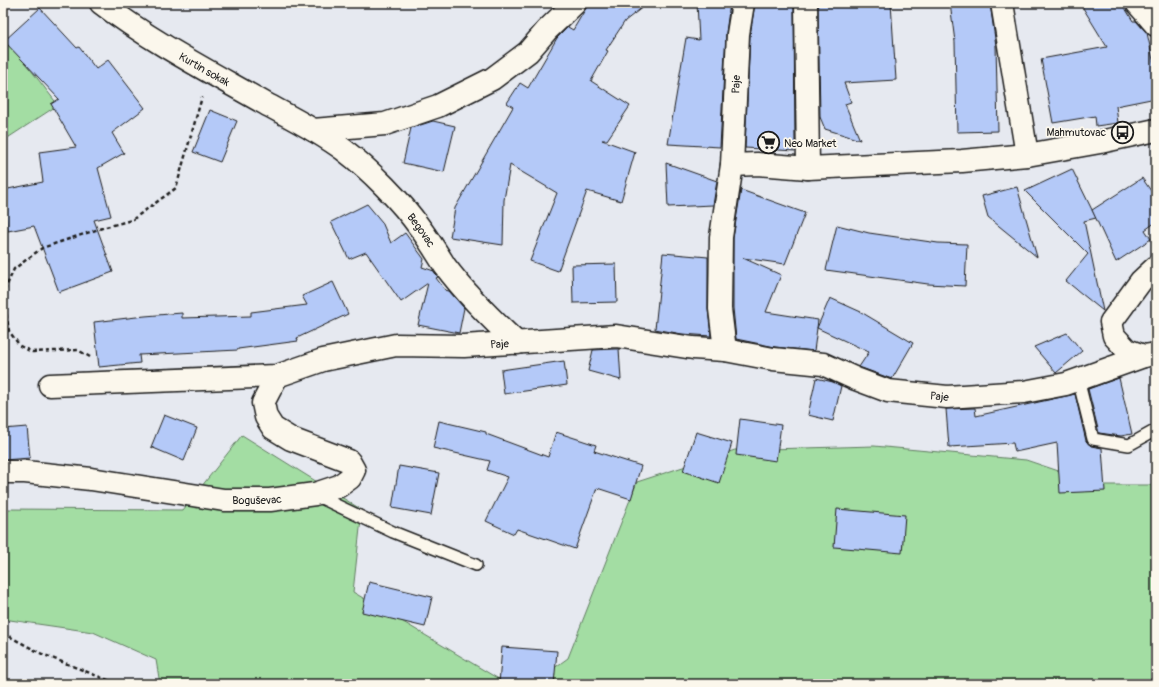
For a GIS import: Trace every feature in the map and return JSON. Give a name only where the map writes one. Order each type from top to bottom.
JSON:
[{"type":"street","name":"Kurtin sokak","points":[[101,3],[127,23],[179,55],[313,130]]},
{"type":"street","points":[[313,130],[385,124],[438,106],[492,80],[528,52],[547,30],[575,3]]},
{"type":"street","name":"Paje","points":[[725,350],[720,309],[721,237],[732,165],[738,34],[743,3]]},
{"type":"street","points":[[806,3],[808,168]]},
{"type":"street","points":[[1002,3],[1027,155]]},
{"type":"street","points":[[1137,3],[1156,25]]},
{"type":"street","name":"Begovac","points":[[313,130],[344,150],[377,179],[420,227],[446,266],[485,313],[517,343]]},
{"type":"street","points":[[732,165],[757,164],[808,168],[962,161],[1027,155],[1156,130]]},
{"type":"street","points":[[1150,356],[1127,350],[1114,336],[1111,322],[1141,281],[1156,267]]},
{"type":"street","name":"Paje","points":[[50,385],[277,376],[323,360],[396,345],[464,346],[616,336],[693,348],[725,350],[773,359],[823,364],[888,391],[947,397],[1024,392],[1066,384],[1150,356]]},
{"type":"street","name":"Boguševac","points":[[3,472],[25,472],[91,479],[224,500],[270,500],[314,494],[339,486],[350,478],[354,470],[349,461],[291,439],[274,428],[266,417],[263,403],[277,376]]},
{"type":"lane","points":[[1078,379],[1093,439],[1129,445],[1156,430]]},
{"type":"lane","points":[[314,494],[393,532],[476,565]]},
{"type":"path","points":[[102,383],[90,357],[78,350],[32,352],[20,346],[9,331],[3,294],[14,269],[42,248],[102,228],[132,220],[176,188],[199,105]]},
{"type":"path","points":[[3,633],[42,654],[110,681],[113,684]]},
{"type":"green space","points":[[3,34],[58,105],[3,141]]},
{"type":"green space","points":[[242,435],[362,510],[353,592],[507,684],[160,684],[156,660],[93,632],[3,619],[3,509],[183,510]]},
{"type":"green space","points":[[874,446],[1026,460],[1100,485],[1156,485],[1156,684],[532,684],[568,658],[637,482],[735,450]]},
{"type":"building","points":[[589,3],[648,3],[625,21],[606,50],[608,51],[591,81],[630,106],[607,140],[602,140],[635,152],[621,201],[587,191],[558,271],[530,261],[557,193],[510,165],[504,200],[503,245],[450,237],[455,208],[513,107],[507,103],[520,83],[528,88],[557,38],[568,27],[573,30]]},
{"type":"building","points":[[697,3],[730,3],[726,33],[720,147],[668,144],[686,38],[699,40]]},
{"type":"building","points":[[755,3],[794,3],[795,151],[745,148],[750,35]]},
{"type":"building","points":[[818,3],[891,3],[896,80],[844,83],[851,102],[845,104],[860,140],[825,129],[820,117]]},
{"type":"building","points":[[950,3],[990,3],[996,46],[998,131],[957,132],[955,42]]},
{"type":"building","points":[[1080,3],[1122,3],[1133,21],[1136,21],[1147,33],[1156,73],[1156,98],[1116,106],[1118,123],[1096,126],[1095,116],[1053,123],[1041,59],[1107,47]]},
{"type":"building","points":[[40,8],[77,48],[79,47],[96,69],[108,60],[145,108],[112,133],[124,153],[98,168],[111,216],[94,220],[113,272],[59,292],[34,226],[8,231],[3,204],[3,190],[43,182],[39,152],[76,147],[51,104],[59,99],[4,41]]},
{"type":"building","points":[[210,110],[237,121],[220,162],[193,152]]},
{"type":"building","points":[[433,121],[455,126],[444,172],[403,163],[411,128]]},
{"type":"building","points":[[666,163],[717,181],[713,205],[668,207]]},
{"type":"building","points":[[1072,169],[1096,218],[1084,221],[1103,311],[1066,281],[1088,254],[1025,191]]},
{"type":"building","points":[[1142,178],[1156,198],[1156,222],[1145,230],[1151,239],[1116,262],[1092,210]]},
{"type":"building","points":[[1017,187],[1037,257],[988,217],[982,196]]},
{"type":"building","points":[[741,190],[805,213],[785,264],[743,258],[781,275],[766,312],[818,320],[814,351],[775,347],[736,339],[733,308],[733,238]]},
{"type":"building","points":[[367,204],[382,222],[391,243],[405,233],[424,259],[422,267],[434,271],[438,277],[436,278],[445,290],[449,291],[464,308],[459,333],[418,325],[428,283],[401,302],[366,252],[349,259],[331,222]]},
{"type":"building","points":[[837,225],[869,233],[938,243],[967,244],[965,286],[928,284],[826,270]]},
{"type":"building","points":[[663,253],[708,257],[708,309],[711,336],[682,334],[655,329]]},
{"type":"building","points":[[616,264],[617,302],[573,303],[572,265]]},
{"type":"building","points":[[333,282],[348,314],[297,338],[298,341],[238,350],[139,355],[140,363],[99,367],[94,322],[182,313],[182,318],[251,316],[251,312],[307,305],[302,296]]},
{"type":"building","points":[[830,298],[861,312],[913,343],[892,379],[859,367],[869,352],[817,328]]},
{"type":"building","points":[[1067,333],[1082,351],[1056,373],[1034,347]]},
{"type":"building","points":[[619,349],[621,380],[588,371],[593,350]]},
{"type":"building","points":[[564,361],[567,385],[504,394],[501,370]]},
{"type":"building","points":[[816,378],[833,382],[841,386],[833,421],[808,415]]},
{"type":"building","points":[[1119,378],[1132,434],[1121,436],[1099,433],[1088,389]]},
{"type":"building","points":[[1075,394],[1086,441],[1091,446],[1102,448],[1105,491],[1060,493],[1057,443],[1015,452],[1013,443],[949,447],[946,409],[975,408],[976,416]]},
{"type":"building","points":[[164,415],[197,428],[184,461],[151,447]]},
{"type":"building","points":[[740,419],[781,425],[776,461],[736,455]]},
{"type":"building","points":[[439,421],[486,432],[486,434],[548,457],[556,432],[596,445],[594,451],[641,466],[631,499],[597,488],[575,549],[517,529],[514,534],[486,521],[508,477],[487,470],[490,461],[433,448]]},
{"type":"building","points":[[27,427],[30,458],[3,460],[3,429]]},
{"type":"building","points":[[696,432],[732,443],[719,483],[683,471]]},
{"type":"building","points":[[399,466],[439,473],[431,515],[392,508]]},
{"type":"building","points":[[837,509],[905,515],[902,553],[834,547]]},
{"type":"building","points":[[369,582],[432,597],[425,627],[362,612]]},
{"type":"building","points":[[502,647],[557,651],[554,684],[499,684]]},
{"type":"place","name":"Mahmutovac","points":[[1122,132]]},
{"type":"place","name":"Neo Market","points":[[768,143]]}]
